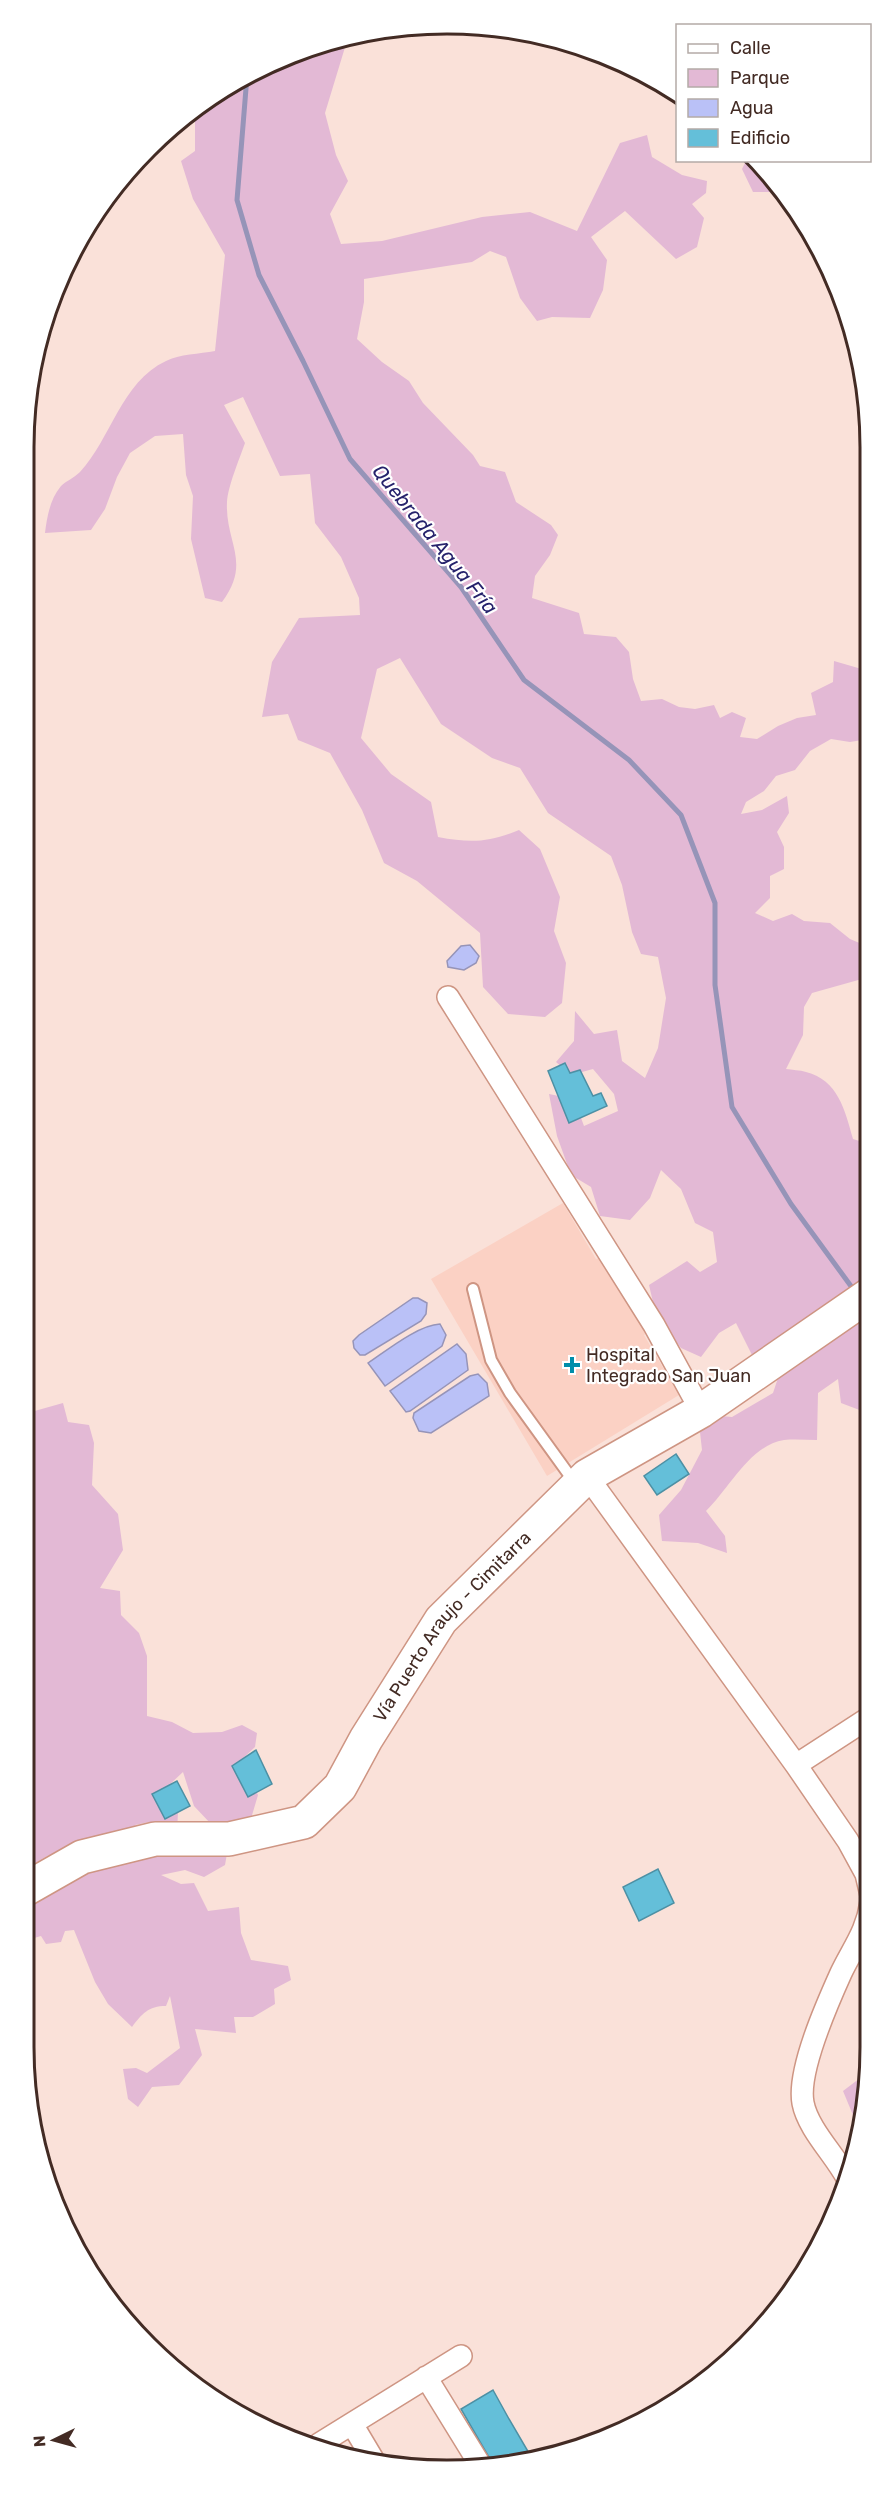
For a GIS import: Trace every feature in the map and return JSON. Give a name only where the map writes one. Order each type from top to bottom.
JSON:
[{"type":"main road","name":"Vía Puerto Araujo - Cimitarra","points":[[34,1884],[82,1857],[155,1839],[229,1839],[304,1822],[340,1787],[366,1739],[441,1620],[582,1481],[701,1411],[860,1302]]},
{"type":"street","points":[[448,997],[654,1325],[701,1411]]},
{"type":"street","points":[[582,1481],[796,1765],[860,1863]]},
{"type":"street","points":[[796,1765],[860,1723]]},
{"type":"street","points":[[841,2170],[818,2136],[803,2103],[805,2061],[841,1973],[860,1937]]},
{"type":"street","points":[[325,2441],[461,2356]]},
{"type":"street","points":[[426,2377],[476,2459]]},
{"type":"street","points":[[352,2424],[369,2452]]},
{"type":"lane","points":[[474,1289],[491,1360],[510,1393],[582,1481]]},
{"type":"shaded area","name":"Hospital Integrado San Juan","points":[[563,1203],[596,1259],[604,1256],[652,1329],[644,1335],[679,1395],[547,1476],[431,1279]]},
{"type":"green space","points":[[345,48],[325,113],[336,155],[348,181],[330,214],[341,244],[382,241],[482,217],[530,212],[577,231],[620,143],[647,135],[652,157],[682,175],[707,181],[706,193],[692,204],[704,218],[697,247],[676,259],[625,211],[591,237],[607,260],[603,290],[590,318],[552,317],[537,321],[520,298],[506,257],[490,251],[472,262],[364,279],[364,302],[357,339],[382,362],[409,381],[423,403],[473,455],[480,466],[505,472],[516,502],[551,525],[558,535],[550,555],[535,576],[532,598],[579,613],[584,634],[616,637],[629,652],[633,679],[641,701],[662,699],[679,707],[695,709],[714,705],[720,718],[732,712],[746,718],[740,737],[757,739],[797,718],[816,715],[811,693],[833,682],[834,661],[860,669],[860,740],[850,742],[831,739],[810,751],[795,770],[776,776],[764,791],[746,802],[741,814],[762,810],[787,796],[789,813],[777,832],[784,847],[784,869],[770,876],[770,898],[755,913],[773,921],[792,914],[804,921],[830,923],[850,939],[860,943],[860,980],[812,993],[804,1007],[803,1035],[786,1069],[806,1072],[826,1082],[833,1089],[843,1107],[853,1139],[860,1141],[860,1410],[841,1403],[838,1379],[818,1393],[817,1440],[784,1440],[761,1450],[750,1459],[706,1511],[725,1536],[727,1553],[698,1543],[662,1541],[659,1515],[681,1490],[702,1450],[698,1414],[732,1417],[773,1393],[780,1372],[758,1367],[736,1323],[719,1333],[701,1357],[681,1348],[656,1315],[649,1285],[687,1261],[700,1272],[717,1262],[713,1232],[695,1223],[681,1189],[661,1170],[650,1198],[630,1220],[600,1216],[591,1187],[571,1175],[557,1136],[549,1094],[574,1099],[584,1126],[618,1111],[614,1094],[593,1069],[571,1075],[556,1062],[574,1041],[575,1011],[594,1034],[617,1030],[622,1061],[645,1078],[658,1048],[666,998],[658,957],[641,954],[632,932],[622,885],[611,856],[548,813],[520,768],[492,758],[441,724],[400,658],[377,669],[361,738],[391,774],[431,802],[438,837],[479,841],[519,830],[540,849],[560,897],[554,931],[566,963],[562,1003],[545,1017],[508,1014],[483,987],[480,933],[417,881],[384,863],[362,810],[330,753],[298,740],[288,714],[262,717],[272,662],[299,618],[360,615],[359,598],[341,557],[315,523],[310,474],[280,476],[243,397],[224,405],[245,443],[227,502],[227,516],[236,564],[231,588],[222,602],[205,598],[191,539],[193,496],[186,475],[183,434],[155,436],[130,453],[117,477],[105,509],[91,530],[45,533],[50,508],[57,491],[80,472],[91,459],[127,397],[138,383],[151,370],[166,361],[215,351],[225,255],[193,199],[181,161],[195,151],[195,121],[218,104],[289,66]]},
{"type":"green space","points":[[746,162],[772,192],[753,192],[742,169]]},
{"type":"green space","points":[[63,1403],[68,1422],[89,1425],[94,1443],[92,1485],[118,1514],[123,1550],[100,1588],[120,1591],[121,1615],[139,1633],[147,1656],[147,1716],[172,1722],[193,1733],[222,1732],[242,1725],[257,1733],[255,1747],[240,1761],[258,1795],[250,1822],[211,1824],[194,1806],[183,1772],[167,1787],[178,1811],[177,1834],[149,1822],[135,1825],[150,1845],[229,1842],[225,1865],[204,1877],[185,1870],[161,1875],[181,1884],[194,1883],[208,1911],[239,1907],[241,1933],[251,1960],[288,1966],[291,1980],[274,1989],[275,2004],[253,2017],[234,2017],[236,2033],[195,2029],[202,2055],[179,2085],[152,2087],[138,2107],[128,2099],[123,2069],[136,2068],[147,2073],[180,2048],[170,1996],[166,2006],[154,2007],[139,2018],[132,2027],[108,2004],[95,1982],[74,1930],[65,1931],[61,1942],[46,1944],[41,1936],[34,1938],[34,1890],[62,1858],[49,1855],[35,1863],[34,1884],[34,1411]]},
{"type":"green space","points":[[859,2078],[854,2118],[843,2091]]},
{"type":"water","points":[[470,945],[479,956],[476,963],[464,970],[448,967],[447,961],[461,946]]},
{"type":"water","points":[[413,1298],[427,1303],[426,1314],[421,1321],[365,1355],[360,1355],[354,1348],[353,1341]]},
{"type":"water","points":[[440,1324],[446,1335],[442,1346],[385,1386],[368,1363],[412,1334],[431,1325]]},
{"type":"water","points":[[457,1344],[466,1354],[468,1370],[406,1412],[390,1391]]},
{"type":"water","points":[[478,1374],[487,1383],[489,1396],[431,1433],[419,1431],[413,1418],[414,1413],[470,1376]]},
{"type":"building","points":[[565,1063],[570,1073],[580,1070],[593,1096],[601,1093],[607,1106],[569,1123],[548,1071]]},
{"type":"building","points":[[676,1454],[689,1474],[657,1495],[644,1476]]},
{"type":"building","points":[[256,1750],[272,1784],[248,1797],[232,1766]]},
{"type":"building","points":[[177,1781],[190,1806],[165,1819],[152,1794]]},
{"type":"building","points":[[658,1869],[674,1903],[639,1921],[623,1887]]},
{"type":"building","points":[[493,2390],[528,2452],[489,2457],[461,2409]]},
{"type":"waterway","name":"Quebrada Agua Fría","points":[[246,87],[237,200],[259,275],[350,459],[461,587],[524,680],[629,760],[681,815],[715,903],[715,985],[732,1107],[791,1204],[856,1293]]},
{"type":"place","name":"Hospital Integrado San Juan","points":[[572,1365]]}]
